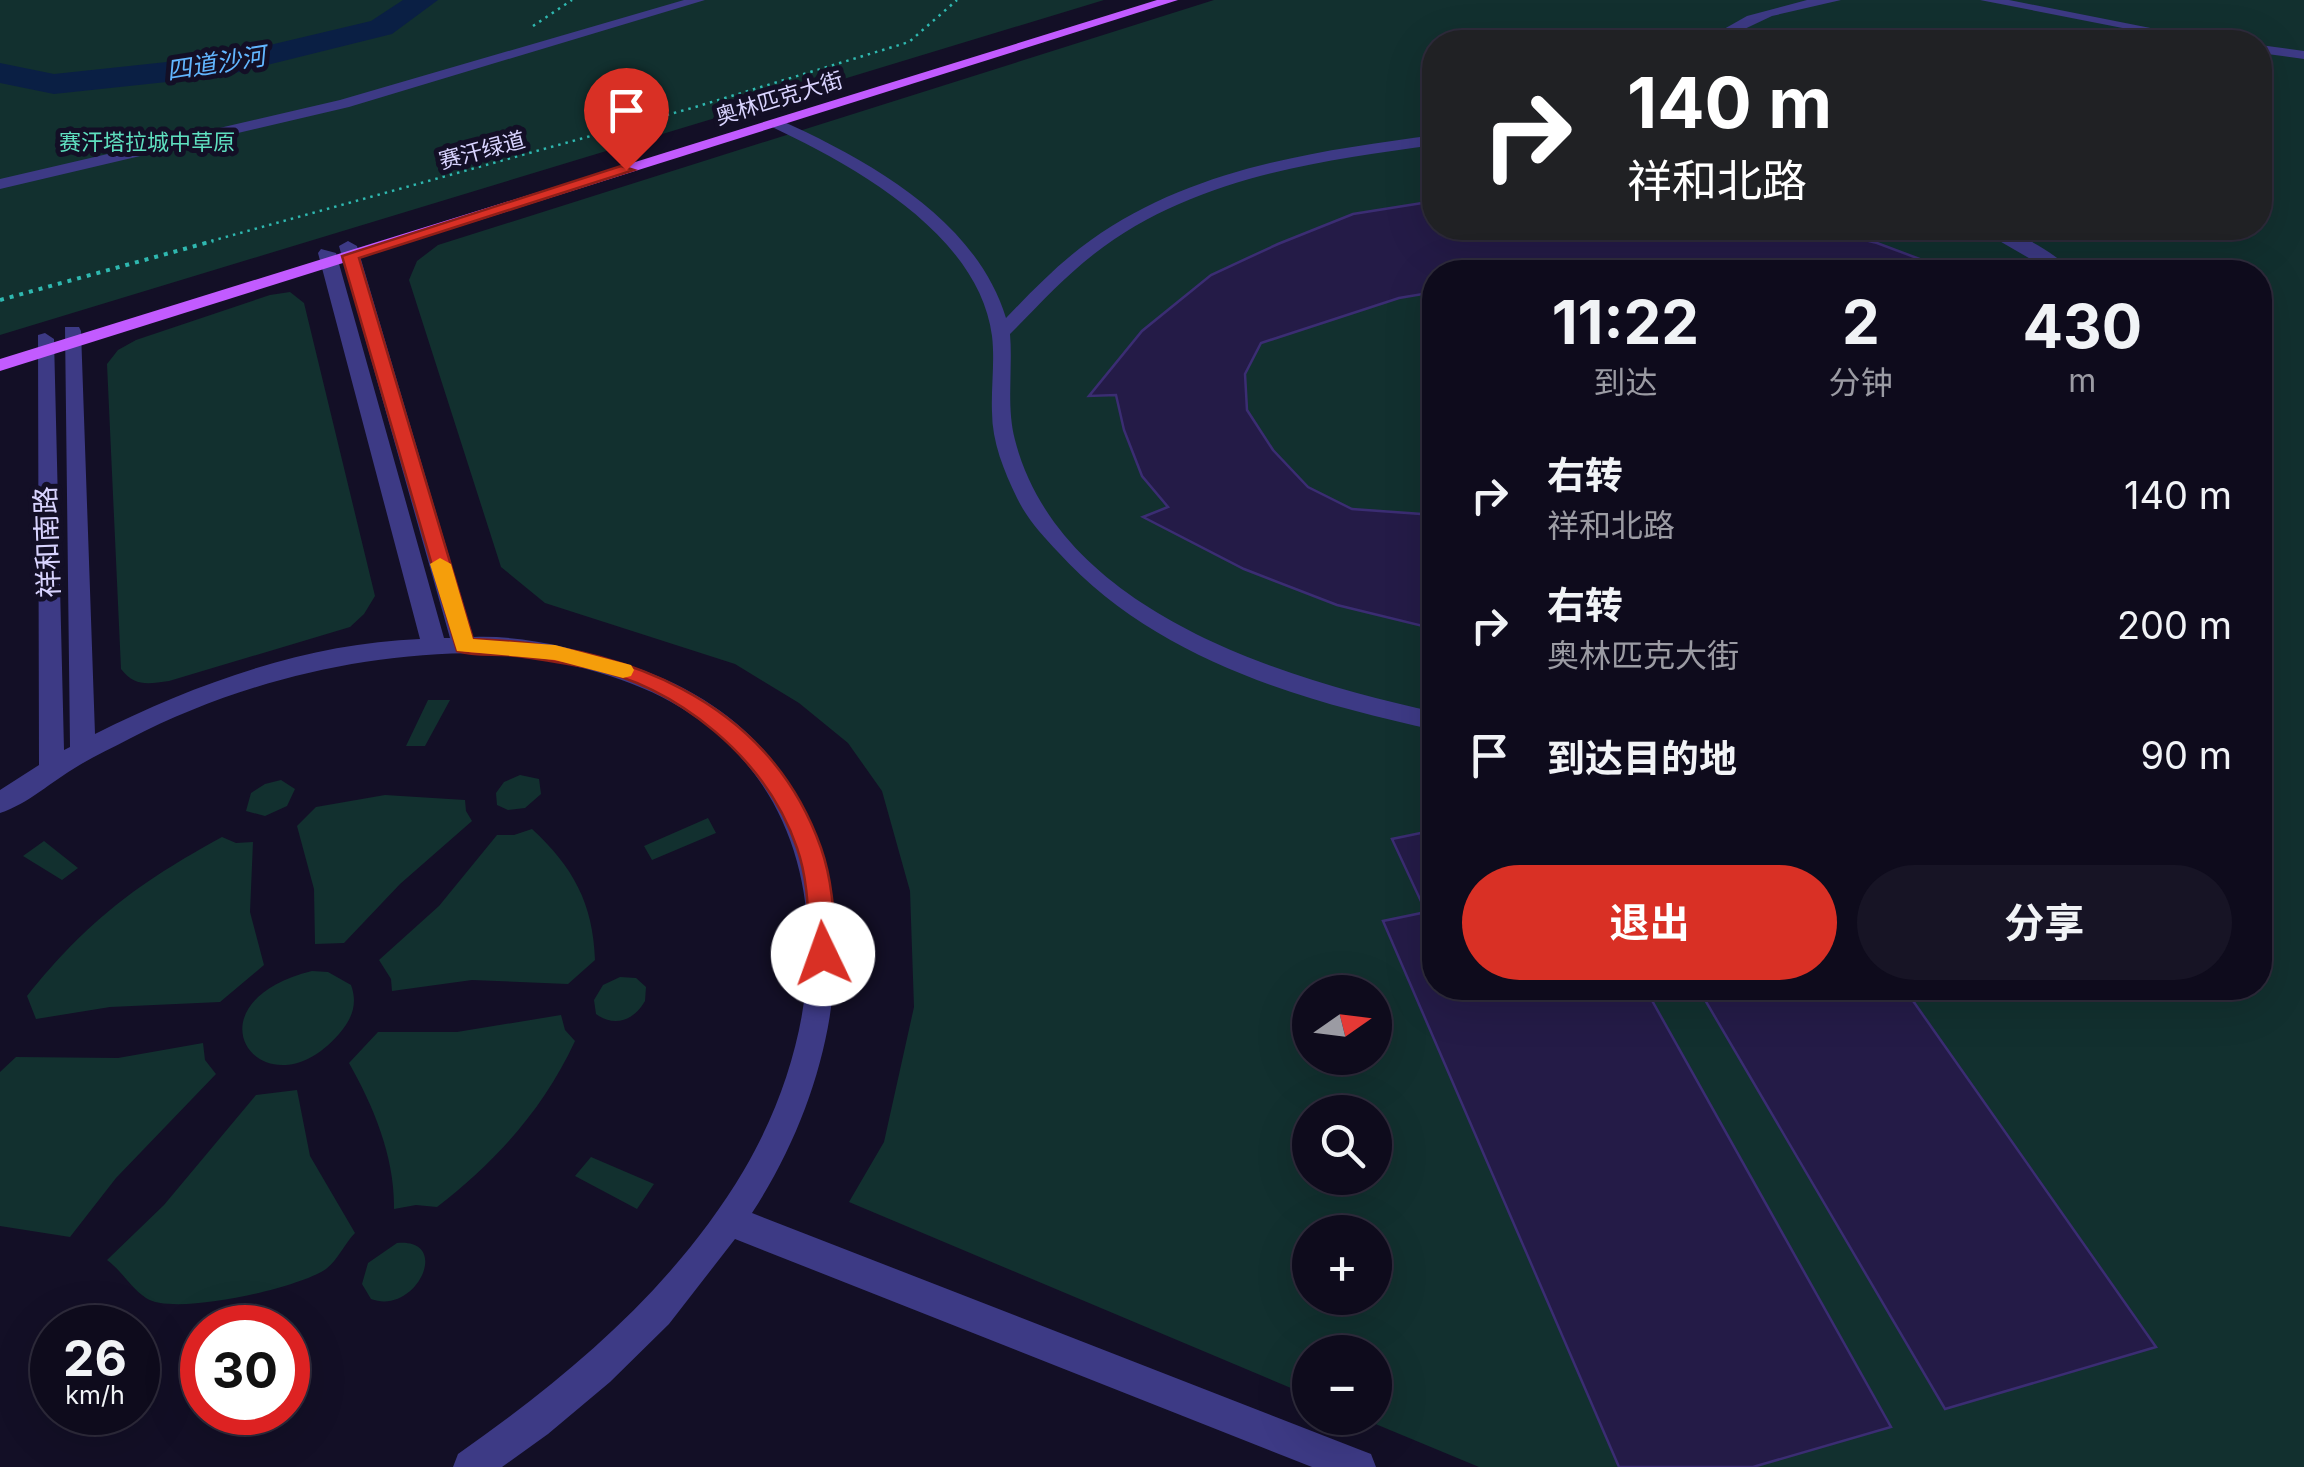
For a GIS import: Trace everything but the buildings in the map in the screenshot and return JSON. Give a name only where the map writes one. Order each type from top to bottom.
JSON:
[{"type":"main road","name":"奥林匹克大街","points":[[0,365],[46,345],[1147,0]]},
{"type":"main road","name":"奥林匹克大街","points":[[339,254],[1171,0]]},
{"type":"main road","name":"奥林匹克大街","points":[[0,353],[46,345]]},
{"type":"street","points":[[0,184],[344,104],[698,0]]},
{"type":"street","points":[[1725,30],[1769,14],[1834,0]]},
{"type":"street","points":[[1987,0],[2152,30]]},
{"type":"street","points":[[2272,51],[2304,55]]},
{"type":"street","points":[[775,123],[822,143],[902,195],[952,242],[984,288],[1001,334],[1004,437],[1028,501],[1069,554],[1132,607],[1222,657],[1334,696],[1422,718]]},
{"type":"street","points":[[1001,334],[1053,280],[1102,240],[1162,206],[1226,179],[1296,161],[1422,142]]},
{"type":"street","points":[[2014,240],[2045,260]]},
{"type":"street","points":[[339,254],[464,646]]},
{"type":"street","points":[[339,254],[434,646]]},
{"type":"street","name":"祥和南路","points":[[72,337],[83,752]]},
{"type":"street","name":"祥和南路","points":[[46,345],[52,770]]},
{"type":"street","points":[[0,803],[83,752],[150,718],[246,682],[340,658],[434,646],[555,653],[630,672],[698,706],[754,753],[795,814],[810,850],[824,931],[816,1024],[782,1126],[728,1220],[677,1289],[572,1394],[471,1467]]},
{"type":"street","points":[[728,1220],[1358,1467]]},
{"type":"path","name":"赛汗绿道","points":[[0,300],[692,108],[909,42],[957,0]]},
{"type":"green space","name":"赛汗塔拉城中草原","points":[[0,0],[1104,0],[0,335]]},
{"type":"green space","points":[[1214,0],[2304,0],[2304,1467],[1479,1467],[1392,1431],[1392,1335],[1292,1335],[1292,1388],[849,1202],[884,1142],[914,1007],[910,891],[882,791],[848,743],[799,703],[735,664],[545,603],[501,567],[409,280],[417,261],[438,245]]},
{"type":"green space","points":[[290,292],[304,303],[375,596],[350,627],[169,681],[137,681],[121,669],[107,364],[118,350],[136,340],[270,295]]},
{"type":"green space","points":[[428,700],[450,700],[425,746],[406,746]]},
{"type":"green space","points":[[520,775],[539,779],[541,794],[525,808],[508,810],[497,805],[496,793],[504,782]]},
{"type":"green space","points":[[281,780],[295,789],[287,806],[265,816],[246,811],[251,793]]},
{"type":"green space","points":[[385,795],[465,800],[472,821],[400,884],[344,943],[315,944],[314,889],[297,826],[316,807]]},
{"type":"green space","points":[[708,818],[716,833],[652,860],[644,846]]},
{"type":"green space","points":[[532,829],[559,857],[578,887],[590,921],[595,960],[568,984],[472,980],[392,991],[391,979],[379,960],[439,906],[497,835]]},
{"type":"green space","points":[[222,837],[236,843],[253,842],[250,912],[264,965],[220,1002],[110,1007],[36,1019],[27,996],[93,924],[139,887]]},
{"type":"green space","points":[[44,841],[78,868],[62,880],[23,856]]},
{"type":"green space","points":[[312,971],[328,972],[351,985],[354,1005],[347,1023],[311,1057],[284,1065],[262,1061],[247,1047],[242,1028],[250,1007],[272,987]]},
{"type":"green space","points":[[620,977],[636,978],[646,987],[645,1001],[630,1017],[610,1021],[596,1014],[594,1000],[603,985]]},
{"type":"green space","points":[[561,1015],[565,1030],[575,1041],[548,1090],[516,1133],[437,1207],[394,1209],[391,1171],[381,1133],[349,1063],[378,1032],[457,1032]]},
{"type":"green space","points":[[203,1043],[205,1060],[216,1074],[116,1178],[70,1237],[0,1226],[0,1072],[16,1057],[118,1058]]},
{"type":"green space","points":[[297,1090],[310,1156],[355,1233],[326,1269],[265,1292],[182,1304],[146,1298],[107,1260],[164,1205],[256,1095]]},
{"type":"green space","points":[[591,1157],[654,1184],[637,1209],[575,1176]]},
{"type":"green space","points":[[397,1243],[414,1245],[423,1252],[422,1276],[402,1297],[387,1301],[371,1299],[362,1284],[368,1263]]},
{"type":"waterway","name":"四道沙河","points":[[0,73],[54,84],[223,66],[381,28],[423,0]]},
{"type":"slow traffic","points":[[440,564],[464,646],[555,653],[623,670]]},
{"type":"route","points":[[626,170],[350,256],[464,646],[555,653],[630,672],[698,706],[727,728],[754,753],[795,814],[810,850],[819,889],[823,954]]}]
